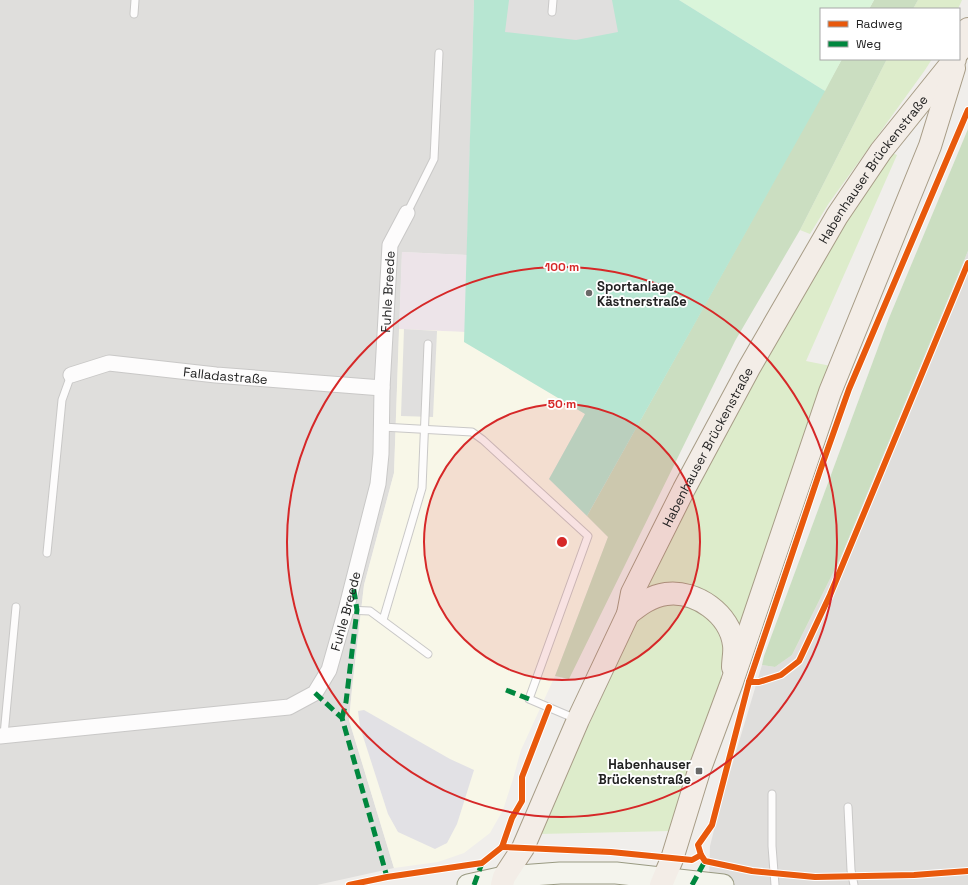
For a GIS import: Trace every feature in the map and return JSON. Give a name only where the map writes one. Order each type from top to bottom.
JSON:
[{"type":"main road","points":[[960,49],[968,29]]},
{"type":"main road","name":"Habenhauser Brückenstraße","points":[[504,882],[523,848],[578,720],[628,614],[632,593],[684,489],[749,368],[837,216],[881,151],[955,60]]},
{"type":"main road","name":"Habenhauser Brückenstraße","points":[[662,882],[672,859],[699,771],[732,682],[830,392],[930,146],[956,60]]},
{"type":"main road","points":[[628,614],[643,602],[666,594],[684,595],[701,600],[716,612],[728,627],[734,645],[732,682]]},
{"type":"street","name":"Fuhle Breede","points":[[2,736],[289,707],[315,693],[329,670],[378,484],[381,454],[382,388],[390,245],[407,213]]},
{"type":"street","name":"Falladastraße","points":[[71,375],[109,363],[216,375],[382,388]]},
{"type":"street","points":[[468,885],[504,882],[560,873],[619,879],[723,885]]},
{"type":"lane","points":[[134,14],[135,0]]},
{"type":"lane","points":[[552,12],[553,0]]},
{"type":"lane","points":[[407,213],[434,159],[439,53]]},
{"type":"lane","points":[[383,620],[422,488],[428,344]]},
{"type":"lane","points":[[47,554],[62,400],[71,375]]},
{"type":"lane","points":[[382,428],[472,432],[483,440],[588,536],[529,699],[578,720]]},
{"type":"lane","points":[[2,736],[16,607]]},
{"type":"lane","points":[[346,610],[370,610],[428,654]]},
{"type":"lane","points":[[772,794],[772,846],[775,885]]},
{"type":"lane","points":[[848,806],[851,870],[854,885]]},
{"type":"shaded area","points":[[0,0],[474,0],[467,255],[402,252],[394,473],[364,585],[349,720],[394,868],[317,885],[0,885]]},
{"type":"shaded area","points":[[509,0],[612,0],[618,32],[576,40],[505,32]]},
{"type":"shaded area","points":[[968,251],[968,885],[709,885],[710,846],[721,802],[762,665],[775,667],[792,655],[840,559]]},
{"type":"shaded area","points":[[402,252],[467,255],[465,332],[399,329]]},
{"type":"shaded area","points":[[399,329],[465,332],[465,342],[585,414],[549,479],[608,537],[555,676],[521,750],[503,810],[490,833],[464,853],[438,862],[394,868],[349,720],[364,585],[394,473]]},
{"type":"shaded area","points":[[404,329],[437,331],[433,417],[401,416]]},
{"type":"shaded area","points":[[364,710],[450,759],[474,770],[457,824],[447,843],[435,849],[398,832],[388,814],[360,727],[358,711]]},
{"type":"green space","name":"Sportanlage Kästnerstraße","points":[[474,0],[679,0],[825,91],[587,516],[549,479],[585,414],[464,342]]},
{"type":"green space","points":[[679,0],[874,0],[870,8],[820,8],[820,60],[841,60],[825,91]]},
{"type":"green space","points":[[874,0],[918,0],[914,8],[870,8]]},
{"type":"green space","points":[[918,0],[962,0],[958,8],[914,8]]},
{"type":"green space","points":[[841,60],[886,60],[800,230],[735,341],[569,679],[555,676],[608,537],[587,516]]},
{"type":"green space","points":[[886,60],[931,60],[829,203],[810,234],[800,230]]},
{"type":"green space","points":[[968,129],[968,251],[840,559],[792,655],[775,667],[762,665],[764,656],[889,318]]},
{"type":"green space","points":[[892,153],[897,155],[806,361],[831,366],[739,627],[643,589],[710,459],[846,220]]},
{"type":"green space","points":[[665,604],[686,605],[703,613],[716,625],[723,648],[721,679],[671,831],[539,834],[635,624],[647,611]]},
{"type":"marked path","points":[[342,718],[346,702],[357,610],[353,585]]},
{"type":"marked path","points":[[506,690],[529,699]]},
{"type":"marked path","points":[[315,693],[342,718],[387,877]]},
{"type":"marked path","points":[[692,885],[705,861]]},
{"type":"marked path","points":[[474,885],[482,863]]},
{"type":"cycle path","points":[[968,110],[849,389],[749,682],[712,825],[698,845],[701,855],[705,861],[752,871],[815,877],[914,875],[968,871]]},
{"type":"cycle path","points":[[749,682],[759,682],[781,675],[799,661],[830,595],[968,263]]},
{"type":"cycle path","points":[[349,885],[387,877],[482,863],[502,847],[512,818],[522,801],[522,777],[549,707]]},
{"type":"cycle path","points":[[502,847],[611,852],[692,860],[701,855]]},
{"type":"place","name":"Sportanlage Kästnerstraße","points":[[589,293]]},
{"type":"place","name":"Habenhauser Brückenstraße","points":[[699,771]]}]
